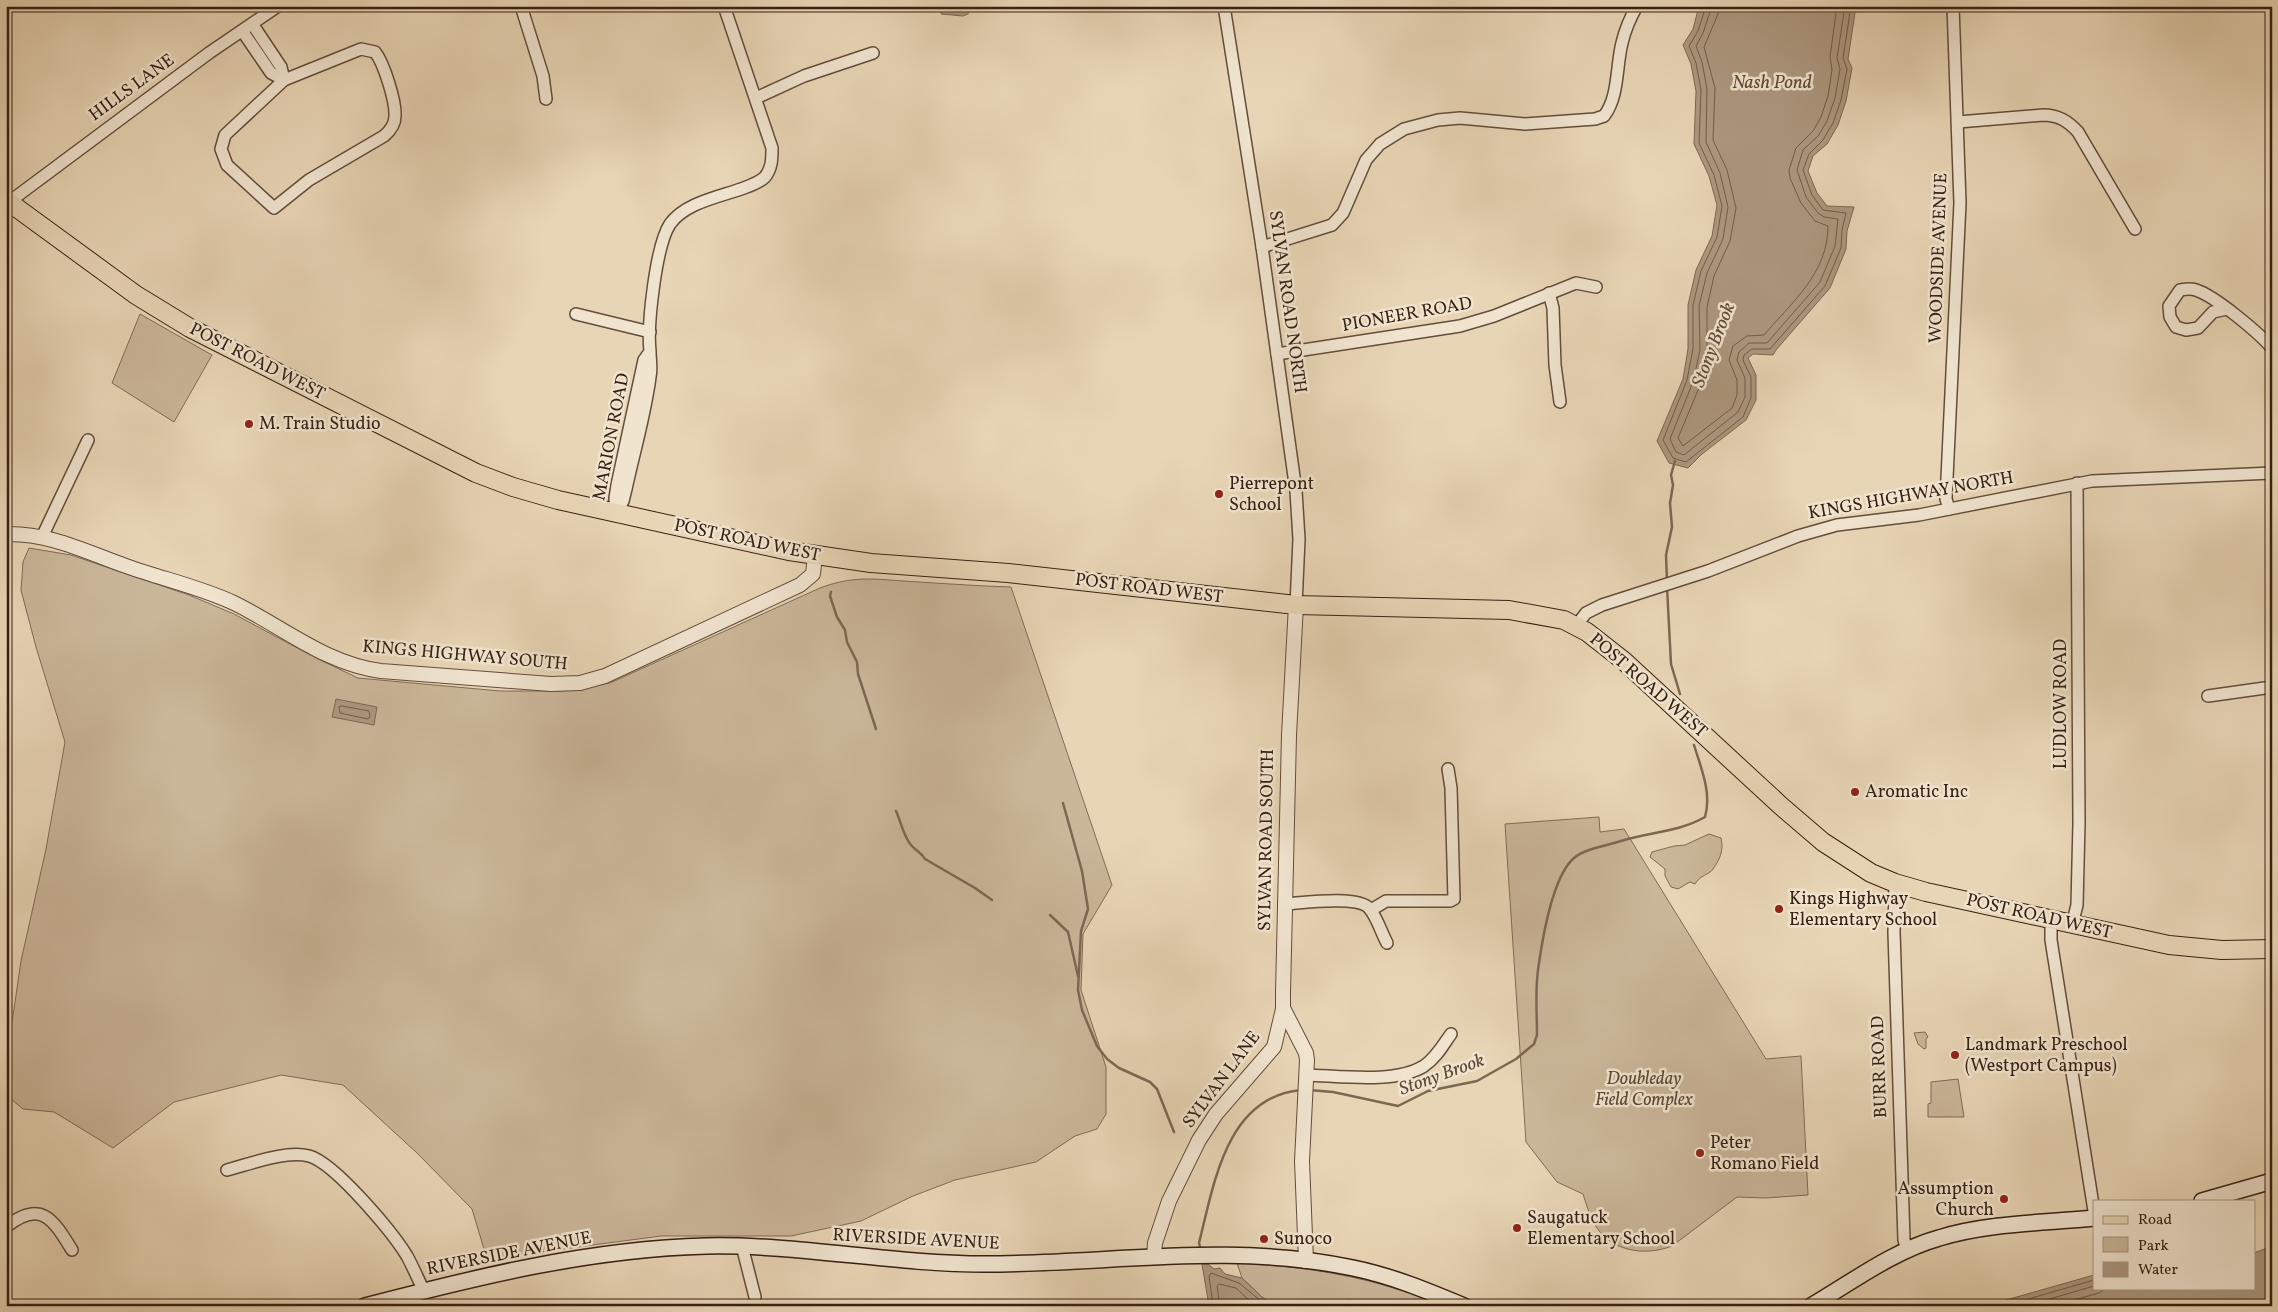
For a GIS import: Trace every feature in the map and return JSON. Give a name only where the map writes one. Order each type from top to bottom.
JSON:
[{"type":"main road","name":"POST ROAD WEST","points":[[8,201],[136,295],[208,338],[476,473],[525,491],[616,513],[815,555],[892,565],[1047,577],[1296,605],[1509,610],[1553,617],[1576,626],[1624,661],[1823,842],[1862,868],[1895,883],[1926,892],[2072,925],[2188,948],[2222,950],[2272,948]]},
{"type":"main road","points":[[2206,1200],[2272,1181]]},
{"type":"main road","points":[[1811,1306],[1907,1250],[1937,1238],[1961,1232],[2093,1218]]},
{"type":"main road","name":"RIVERSIDE AVENUE","points":[[365,1306],[506,1270],[582,1256],[686,1247],[742,1246],[960,1264],[1032,1263],[1202,1254],[1306,1261],[1348,1266],[1385,1275],[1464,1306]]},
{"type":"street","name":"HILLS LANE","points":[[8,201],[179,75],[278,6]]},
{"type":"street","points":[[521,6],[543,76],[546,99]]},
{"type":"street","name":"MARION ROAD","points":[[616,513],[616,491],[644,360],[650,353],[656,263],[662,241],[670,224],[693,207],[758,182],[764,178],[770,168],[772,148],[724,6]]},
{"type":"street","name":"SYLVAN ROAD NORTH","points":[[1224,6],[1262,247],[1298,508],[1296,605]]},
{"type":"street","points":[[1262,247],[1332,225],[1343,213],[1366,160],[1380,144],[1404,129],[1438,120],[1460,118],[1525,124],[1602,117],[1610,105],[1622,43],[1629,20],[1637,6]]},
{"type":"street","name":"WOODSIDE AVENUE","points":[[1949,509],[1946,499],[1946,483],[1960,203],[1953,6]]},
{"type":"street","points":[[248,28],[271,73],[284,80]]},
{"type":"street","points":[[357,50],[370,50],[375,52],[381,63],[396,116],[392,127],[384,136],[310,180],[274,208],[230,168],[224,160],[221,149],[223,139],[228,131],[284,80],[357,50]]},
{"type":"street","points":[[756,98],[804,76],[873,53]]},
{"type":"street","points":[[1958,122],[2049,115],[2067,121],[2078,132],[2135,229]]},
{"type":"street","name":"PIONEER ROAD","points":[[1277,354],[1460,326],[1494,316],[1576,283],[1596,287]]},
{"type":"street","points":[[2227,309],[2213,312],[2198,328],[2186,330],[2176,327],[2170,317],[2169,306],[2180,290],[2189,288],[2198,290],[2227,309],[2253,329],[2272,348]]},
{"type":"street","points":[[1549,293],[1553,308],[1555,365],[1560,402]]},
{"type":"street","points":[[576,314],[650,332]]},
{"type":"street","points":[[42,537],[88,440]]},
{"type":"street","name":"KINGS HIGHWAY NORTH","points":[[1576,626],[1586,613],[1594,608],[1736,562],[1817,530],[1849,523],[1949,509],[2078,483],[2272,473]]},
{"type":"street","name":"LUDLOW ROAD","points":[[2072,925],[2077,905],[2079,823],[2078,483]]},
{"type":"street","name":"KINGS HIGHWAY SOUTH","points":[[6,534],[42,537],[67,543],[126,566],[212,594],[255,615],[324,654],[349,665],[381,671],[551,684],[580,683],[605,676],[800,586],[813,574],[815,555]]},
{"type":"street","name":"SYLVAN ROAD SOUTH","points":[[1296,605],[1289,724],[1283,1008],[1306,1053],[1307,1081],[1302,1161],[1306,1261]]},
{"type":"street","points":[[2208,696],[2272,687]]},
{"type":"street","points":[[1371,910],[1386,901],[1450,900],[1454,898],[1451,788],[1448,769]]},
{"type":"street","name":"BURR ROAD","points":[[1895,883],[1894,932],[1900,1146],[1904,1240],[1907,1250]]},
{"type":"street","points":[[1284,904],[1350,901],[1364,904],[1371,910],[1386,943]]},
{"type":"street","points":[[2051,920],[2051,940],[2093,1205]]},
{"type":"street","name":"SYLVAN LANE","points":[[1154,1256],[1155,1243],[1169,1201],[1203,1133],[1216,1114],[1274,1047],[1283,1008]]},
{"type":"street","points":[[1307,1081],[1407,1074],[1424,1066],[1436,1056],[1451,1034]]},
{"type":"street","name":"SYLVAN ROAD SOUTH","points":[[1274,1047],[1286,1041],[1294,1043],[1300,1052],[1307,1081]]},
{"type":"street","points":[[227,1170],[283,1156],[310,1156],[324,1165],[376,1214],[407,1256],[424,1291]]},
{"type":"street","points":[[6,1227],[19,1216],[28,1212],[38,1213],[55,1225],[72,1250]]},
{"type":"street","points":[[742,1246],[755,1297]]},
{"type":"green space","points":[[140,314],[212,355],[174,422],[112,383]]},
{"type":"green space","points":[[29,548],[71,555],[189,595],[234,614],[314,657],[358,678],[500,691],[559,691],[610,683],[820,588],[846,581],[880,579],[1011,587],[1112,885],[1083,934],[1081,990],[1106,1067],[1106,1114],[1097,1129],[1075,1136],[1036,1162],[955,1180],[913,1196],[861,1221],[791,1236],[661,1236],[487,1259],[472,1209],[417,1153],[343,1085],[281,1075],[174,1102],[113,1148],[54,1112],[23,1109],[6,1095],[6,1064],[21,961],[46,849],[65,742],[21,590],[23,562]]},
{"type":"green space","name":"Doubleday Field Complex","points":[[1599,817],[1600,832],[1624,829],[1766,1059],[1801,1056],[1808,1195],[1766,1198],[1737,1197],[1672,1246],[1650,1251],[1628,1249],[1609,1240],[1594,1223],[1583,1194],[1557,1182],[1526,1142],[1505,824]]},
{"type":"green space","points":[[1709,834],[1721,838],[1722,842],[1721,854],[1713,869],[1695,884],[1690,882],[1678,889],[1671,887],[1665,876],[1665,869],[1650,857],[1652,852],[1685,845]]},
{"type":"green space","points":[[1925,1032],[1928,1037],[1926,1039],[1926,1048],[1924,1049],[1918,1044],[1914,1033]]},
{"type":"green space","points":[[1958,1079],[1964,1117],[1928,1117],[1928,1104],[1931,1103],[1931,1082]]},
{"type":"green space","points":[[1237,1263],[1291,1267],[1342,1275],[1392,1288],[1443,1306],[1389,1306],[1349,1300],[1318,1306],[1275,1306],[1262,1297],[1242,1278]]},
{"type":"water","points":[[942,6],[971,6],[968,14],[963,16],[941,14]]},
{"type":"water","name":"Nash Pond","points":[[1703,6],[1856,6],[1848,59],[1852,68],[1846,101],[1838,125],[1827,144],[1813,156],[1808,171],[1817,193],[1827,206],[1854,207],[1847,231],[1846,249],[1830,288],[1773,355],[1753,354],[1748,358],[1756,375],[1756,400],[1746,420],[1702,454],[1688,468],[1669,463],[1657,441],[1683,379],[1688,349],[1688,305],[1696,270],[1712,236],[1717,205],[1709,176],[1694,144],[1696,91],[1691,64],[1683,45],[1693,29],[1698,10]]},
{"type":"water","points":[[336,699],[377,707],[374,725],[332,717]]},
{"type":"water","points":[[2272,1246],[2272,1306],[1985,1306],[2093,1275],[2093,1290],[2256,1290],[2256,1252]]},
{"type":"water","points":[[1202,1264],[1208,1264],[1214,1269],[1220,1268],[1225,1274],[1242,1278],[1262,1297],[1276,1306],[1209,1306]]},
{"type":"water","points":[[1349,1300],[1389,1306],[1318,1306]]},
{"type":"waterway","name":"Stony Brook","points":[[1667,581],[1666,555],[1672,527],[1670,503],[1673,485],[1671,475],[1675,461]]},
{"type":"waterway","name":"Stony Brook","points":[[1667,587],[1671,664],[1680,694]]},
{"type":"waterway","points":[[831,592],[830,596],[837,617],[845,630],[847,642],[857,662],[858,674],[876,729]]},
{"type":"waterway","name":"Stony Brook","points":[[1309,1090],[1333,1092],[1398,1106],[1428,1091],[1477,1081],[1516,1059],[1534,1044],[1537,1035],[1537,978],[1545,927],[1554,894],[1566,867],[1574,858],[1584,852],[1632,838],[1685,826],[1705,817],[1707,808],[1706,790],[1694,745]]},
{"type":"waterway","points":[[1063,803],[1082,871],[1088,909],[1081,931],[1078,990],[1082,1010],[1097,1046],[1107,1059],[1119,1068],[1150,1082],[1157,1089],[1174,1132]]},
{"type":"waterway","points":[[896,811],[908,841],[925,859],[992,900]]},
{"type":"waterway","points":[[1050,915],[1068,932],[1078,976]]},
{"type":"waterway","name":"Stony Brook","points":[[1201,1251],[1199,1243],[1218,1171],[1228,1147],[1240,1126],[1256,1109],[1276,1096],[1301,1090]]},
{"type":"place","name":"M. Train Studio","points":[[249,424]]},
{"type":"place","name":"Pierrepont School","points":[[1219,494]]},
{"type":"place","name":"Aromatic Inc","points":[[1855,792]]},
{"type":"place","name":"Kings Highway Elementary School","points":[[1779,909]]},
{"type":"place","name":"Landmark Preschool (Westport Campus)","points":[[1955,1055]]},
{"type":"place","name":"Peter Romano Field","points":[[1700,1153]]},
{"type":"place","name":"Assumption Church","points":[[2004,1199]]},
{"type":"place","name":"Saugatuck Elementary School","points":[[1517,1228]]},
{"type":"place","name":"Sunoco","points":[[1264,1239]]}]
